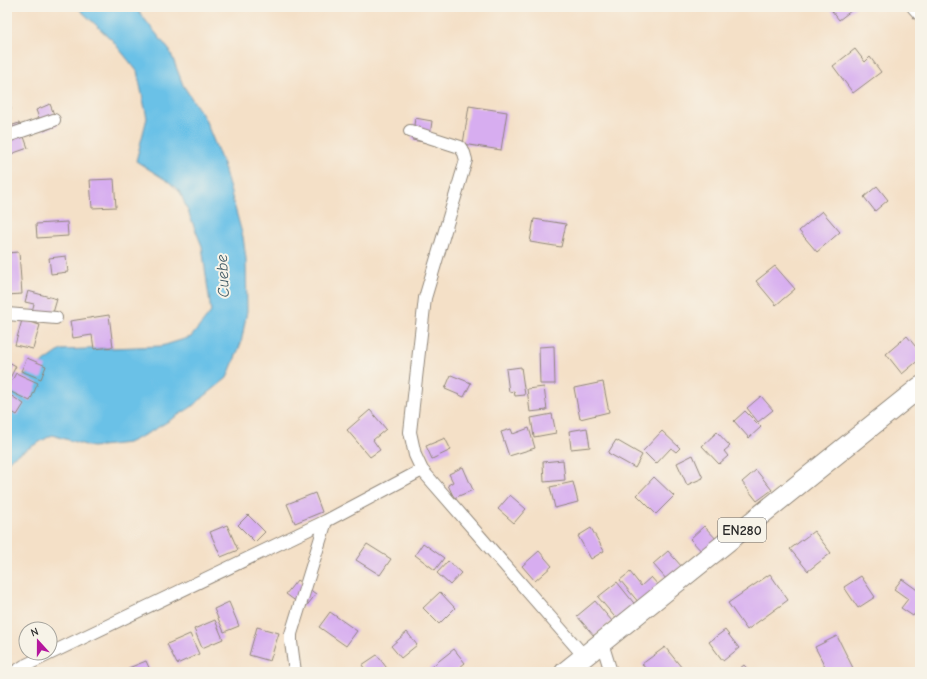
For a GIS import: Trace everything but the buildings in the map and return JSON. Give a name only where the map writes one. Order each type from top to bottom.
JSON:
[{"type":"main road","name":"EN280","points":[[565,672],[920,387]]},
{"type":"street","points":[[914,7],[920,15]]},
{"type":"street","points":[[7,136],[54,120]]},
{"type":"street","points":[[410,131],[460,147],[466,160],[425,298],[410,432],[415,455],[422,470],[584,656]]},
{"type":"street","points":[[7,314],[56,318]]},
{"type":"street","points":[[15,672],[24,666],[326,521],[422,470]]},
{"type":"street","points":[[295,672],[291,634],[326,521]]},
{"type":"street","points":[[602,643],[611,672]]},
{"type":"water","name":"Cuebe","points":[[77,7],[135,7],[170,51],[183,85],[205,119],[223,164],[243,237],[246,259],[247,311],[241,343],[227,378],[190,408],[152,431],[128,443],[92,447],[52,435],[13,457],[7,463],[7,388],[61,350],[162,346],[191,337],[211,312],[202,246],[180,192],[169,182],[136,161],[147,118],[137,71],[112,40]]}]
